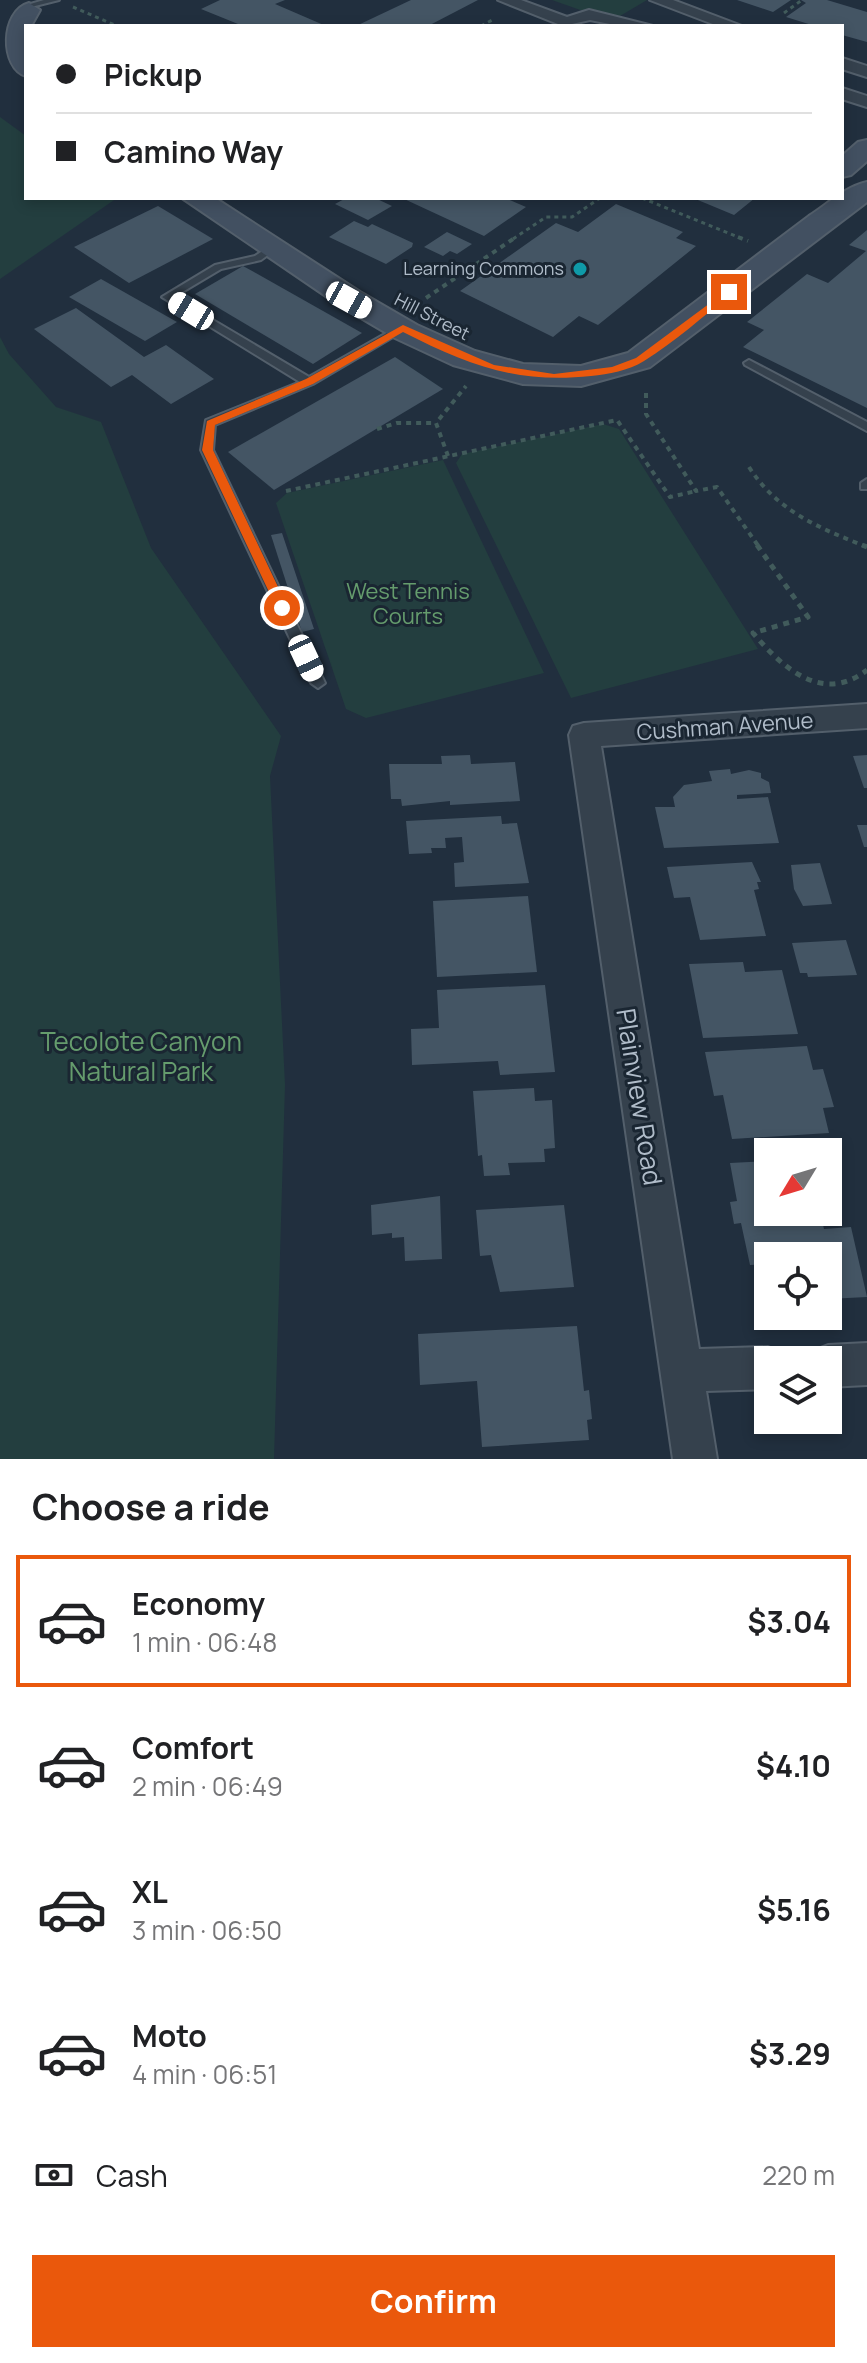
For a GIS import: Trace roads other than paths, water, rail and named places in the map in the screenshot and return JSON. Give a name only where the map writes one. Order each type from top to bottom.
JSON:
[{"type":"street","points":[[506,0],[566,22],[589,15],[635,24]]},
{"type":"street","points":[[658,0],[728,24]]},
{"type":"street","points":[[24,66],[13,48],[14,36],[30,5]]},
{"type":"street","points":[[844,64],[867,72]]},
{"type":"street","points":[[844,94],[867,102]]},
{"type":"street","points":[[844,167],[867,148]]},
{"type":"street","name":"Hill Street","points":[[199,200],[273,247],[284,259],[325,286],[403,328],[470,360],[532,376],[590,374],[626,366],[649,354],[819,222],[867,190]]},
{"type":"street","name":"Hill Street","points":[[273,247],[308,255],[499,350],[528,355],[566,355],[598,348],[624,337],[803,200]]},
{"type":"street","name":"Cushman Avenue","points":[[584,735],[867,716]]},
{"type":"street","name":"Plainview Road","points":[[584,735],[695,1459]]},
{"type":"street","points":[[842,1365],[867,1364]]},
{"type":"street","points":[[682,1371],[754,1368]]},
{"type":"lane","points":[[30,5],[55,0]]},
{"type":"lane","points":[[273,247],[258,258],[218,267],[167,297],[309,382]]},
{"type":"lane","points":[[318,683],[207,450],[210,423],[309,382],[403,328]]},
{"type":"lane","points":[[749,363],[867,427]]},
{"type":"place","name":"Learning Commons","points":[[580,269]]},
{"type":"park label","name":"West Tennis Courts","points":[[408,604]]},
{"type":"park label","name":"Tecolote Canyon Natural Park","points":[[141,1057]]}]
